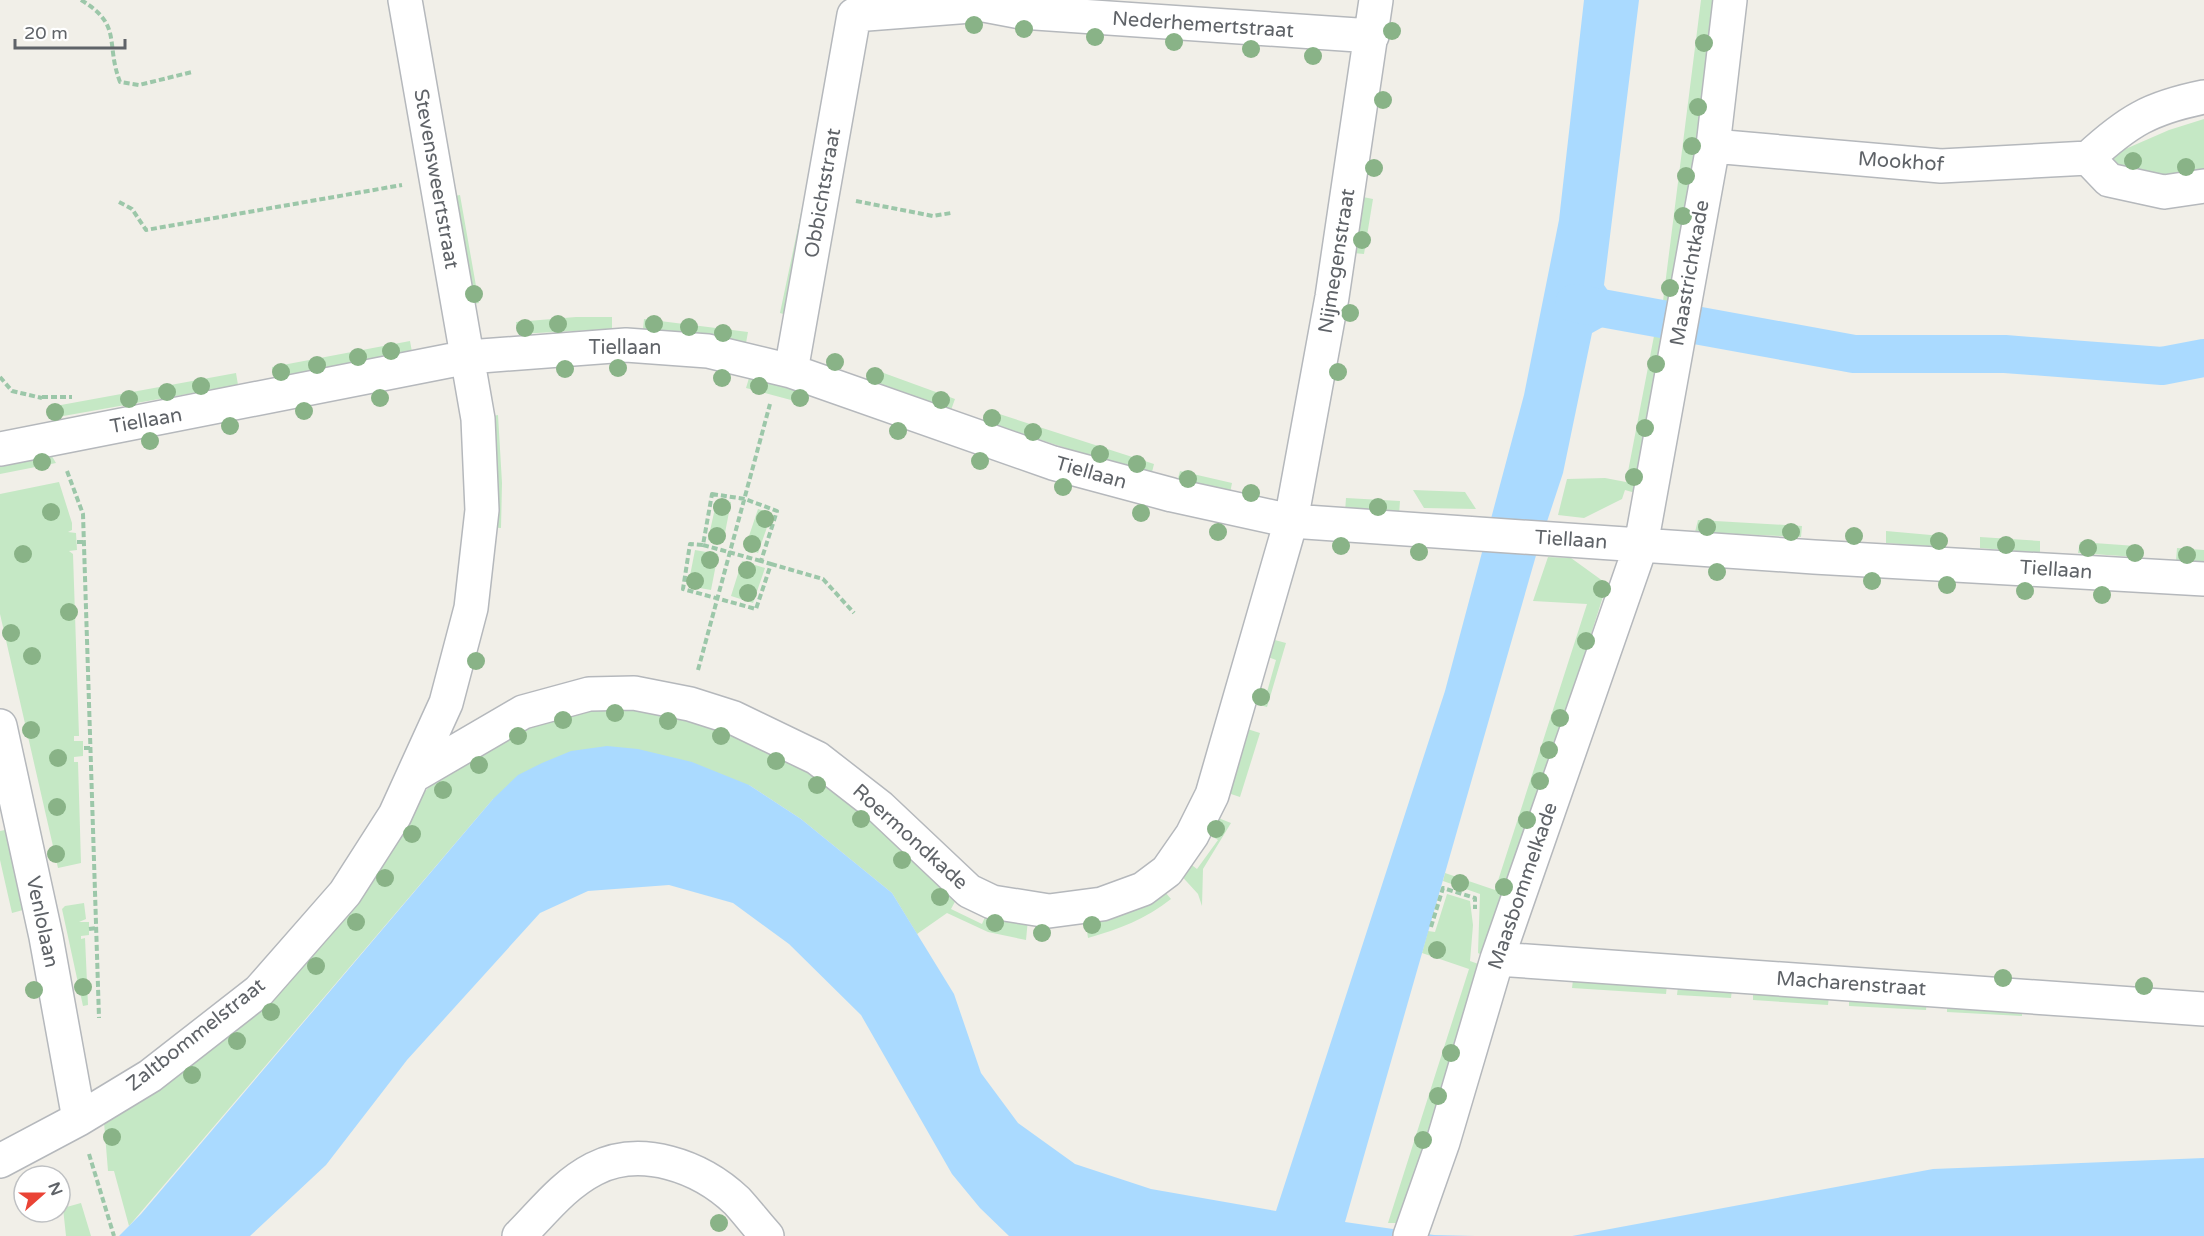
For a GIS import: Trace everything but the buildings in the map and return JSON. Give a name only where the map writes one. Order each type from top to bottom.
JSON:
[{"type":"street","name":"Stevensweertstraat","points":[[405,0],[468,357]]},
{"type":"street","name":"Nijmegenstraat","points":[[1291,521],[1332,297],[1376,0]]},
{"type":"street","name":"Maastrichtkade","points":[[1641,545],[1713,146],[1730,0]]},
{"type":"street","name":"Nederhemertstraat","points":[[850,8],[983,3],[1021,12],[1372,36]]},
{"type":"street","name":"Obbichtstraat","points":[[791,371],[850,8]]},
{"type":"street","points":[[2204,97],[2168,104],[2121,127],[2088,158],[2109,180],[2164,192],[2204,186]]},
{"type":"street","name":"Mookhof","points":[[1713,146],[1941,166],[2088,158]]},
{"type":"street","name":"Tiellaan","points":[[0,449],[260,400],[468,357],[626,345],[708,351],[791,371],[1053,463],[1172,495],[1291,521],[2204,579]]},
{"type":"street","name":"Zaltbommelstraat","points":[[0,1161],[79,1119],[150,1076],[259,991],[345,893],[395,814],[415,775],[446,703],[471,608],[482,510],[478,419],[468,357]]},
{"type":"street","name":"Roermondkade","points":[[415,775],[523,712],[589,694],[634,693],[690,704],[734,718],[817,758],[880,807],[969,891],[992,902],[1049,911],[1102,904],[1143,890],[1167,871],[1192,835],[1212,795],[1291,521]]},
{"type":"street","name":"Maasbommelkade","points":[[1411,1233],[1443,1142],[1497,959],[1641,545]]},
{"type":"street","name":"Venlolaan","points":[[0,726],[5,778],[46,937],[79,1119]]},
{"type":"street","name":"Macharenstraat","points":[[1497,959],[2204,1008]]},
{"type":"street","points":[[519,1236],[558,1195],[592,1170],[611,1162],[638,1158],[675,1164],[704,1177],[736,1201],[766,1236]]},
{"type":"path","points":[[81,0],[99,11],[109,25],[115,69],[120,82],[139,85],[192,72]]},
{"type":"path","points":[[119,202],[132,209],[146,230],[436,179]]},
{"type":"path","points":[[855,201],[933,216],[951,213]]},
{"type":"path","points":[[0,377],[12,391],[42,397],[54,437],[83,514],[99,1022]]},
{"type":"path","points":[[760,402],[781,408]]},
{"type":"path","points":[[690,704],[770,404]]},
{"type":"path","points":[[703,545],[712,494],[745,499],[777,512],[761,561]]},
{"type":"path","points":[[77,542],[84,542]]},
{"type":"path","points":[[771,564],[756,609],[683,589],[690,543],[730,551],[823,579],[854,613]]},
{"type":"path","points":[[84,748],[90,748]]},
{"type":"path","points":[[1431,927],[1443,888],[1475,898],[1474,918]]},
{"type":"path","points":[[89,929],[96,928]]},
{"type":"path","points":[[79,1119],[114,1236]]},
{"type":"green space","points":[[1701,0],[1714,0],[1699,133],[1639,494],[1625,490],[1622,499],[1584,518],[1558,515],[1567,479],[1605,478],[1626,482],[1654,336],[1650,335],[1654,309],[1662,309]]},
{"type":"green space","points":[[2204,119],[2204,171],[2175,183],[2119,172],[2107,157],[2169,130]]},
{"type":"green space","points":[[805,194],[815,195],[790,316],[780,313]]},
{"type":"green space","points":[[460,195],[479,303],[469,305],[450,197]]},
{"type":"green space","points":[[1363,197],[1373,199],[1364,254],[1353,253]]},
{"type":"green space","points":[[576,317],[612,317],[612,329],[518,334],[516,322]]},
{"type":"green space","points":[[644,319],[748,332],[746,343],[643,329]]},
{"type":"green space","points":[[410,341],[412,352],[274,378],[272,367]]},
{"type":"green space","points":[[870,368],[955,399],[951,410],[867,379]]},
{"type":"green space","points":[[236,373],[238,385],[52,418],[50,407]]},
{"type":"green space","points":[[749,378],[809,394],[806,404],[746,388]]},
{"type":"green space","points":[[987,410],[1154,464],[1151,476],[983,421]]},
{"type":"green space","points":[[498,415],[502,483],[501,528],[489,527],[488,417]]},
{"type":"green space","points":[[50,453],[56,463],[0,474],[0,462]]},
{"type":"green space","points":[[1180,471],[1232,483],[1230,493],[1177,482]]},
{"type":"green space","points":[[59,482],[72,523],[72,530],[68,532],[76,533],[77,550],[69,551],[73,554],[79,736],[74,736],[74,741],[83,741],[83,756],[74,757],[74,762],[78,762],[81,863],[58,868],[0,614],[0,494]]},
{"type":"green space","points":[[1413,490],[1465,492],[1476,509],[1424,508]]},
{"type":"green space","points":[[1346,498],[1400,501],[1399,515],[1345,512]]},
{"type":"green space","points":[[717,499],[731,502],[723,543],[708,540]]},
{"type":"green space","points":[[758,509],[772,513],[758,553],[745,548]]},
{"type":"green space","points":[[1698,520],[1802,526],[1801,537],[1695,532]]},
{"type":"green space","points":[[1886,531],[1942,536],[1941,547],[1886,543]]},
{"type":"green space","points":[[1980,537],[2040,541],[2040,553],[1980,548]]},
{"type":"green space","points":[[2080,542],[2136,546],[2136,557],[2078,553]]},
{"type":"green space","points":[[2177,548],[2204,550],[2204,563],[2176,561]]},
{"type":"green space","points":[[695,550],[718,554],[711,590],[688,586]]},
{"type":"green space","points":[[1548,557],[1571,558],[1607,584],[1488,958],[1478,953],[1480,894],[1443,881],[1445,873],[1495,890],[1587,604],[1533,601]]},
{"type":"green space","points":[[742,561],[765,568],[753,603],[731,596]]},
{"type":"green space","points":[[1267,638],[1286,643],[1267,707],[1248,702],[1252,689],[1267,692],[1276,660],[1262,655]]},
{"type":"green space","points":[[626,705],[663,712],[730,732],[809,772],[839,791],[958,896],[951,909],[982,924],[988,910],[1028,919],[1026,940],[988,932],[947,913],[917,934],[892,893],[801,819],[749,785],[493,799],[129,1226],[114,1171],[108,1171],[104,1122],[159,1082],[429,787],[497,738],[565,711]]},
{"type":"green space","points":[[1241,727],[1260,733],[1240,797],[1222,791]]},
{"type":"green space","points":[[1213,816],[1231,823],[1203,869],[1202,906],[1198,894],[1177,871],[1185,860],[1197,869],[1218,840],[1205,832]]},
{"type":"green space","points":[[5,830],[23,910],[12,913],[0,860],[0,831]]},
{"type":"green space","points":[[1160,886],[1171,899],[1162,906],[1132,923],[1088,938],[1085,918]]},
{"type":"green space","points":[[1447,894],[1470,901],[1473,925],[1470,961],[1484,966],[1401,1223],[1388,1223],[1469,969],[1422,953],[1428,931],[1435,932]]},
{"type":"green space","points":[[84,903],[86,919],[79,922],[89,922],[89,935],[81,936],[81,939],[85,938],[88,1005],[83,1006],[62,909],[65,906]]},
{"type":"green space","points":[[1573,980],[1667,985],[1666,994],[1572,988]]},
{"type":"green space","points":[[1678,986],[1732,989],[1731,998],[1677,995]]},
{"type":"green space","points":[[1753,991],[1829,996],[1828,1005],[1753,1000]]},
{"type":"green space","points":[[1849,997],[1927,1001],[1926,1010],[1849,1006]]},
{"type":"green space","points":[[1947,1003],[2022,1007],[2022,1016],[1947,1012]]},
{"type":"green space","points":[[81,1203],[91,1236],[66,1236],[65,1224],[72,1224],[72,1206]]},
{"type":"water","points":[[1584,0],[1639,0],[1604,285],[1615,301],[1610,323],[1592,333],[1563,473],[1537,552],[1345,1222],[1434,1235],[1475,1236],[1009,1236],[980,1208],[952,1174],[861,1015],[789,944],[733,903],[669,885],[588,891],[540,913],[407,1060],[326,1165],[250,1236],[119,1236],[141,1214],[493,799],[518,775],[542,763],[571,751],[607,746],[638,749],[692,762],[749,785],[801,819],[892,893],[954,994],[981,1073],[1018,1123],[1075,1164],[1151,1189],[1276,1211],[1445,691],[1524,395],[1559,220]]},
{"type":"water","points":[[2204,1158],[2204,1236],[1572,1236],[1933,1169]]},
{"type":"waterway","points":[[1574,303],[1854,354],[2005,354],[2162,366],[2204,358]]}]
